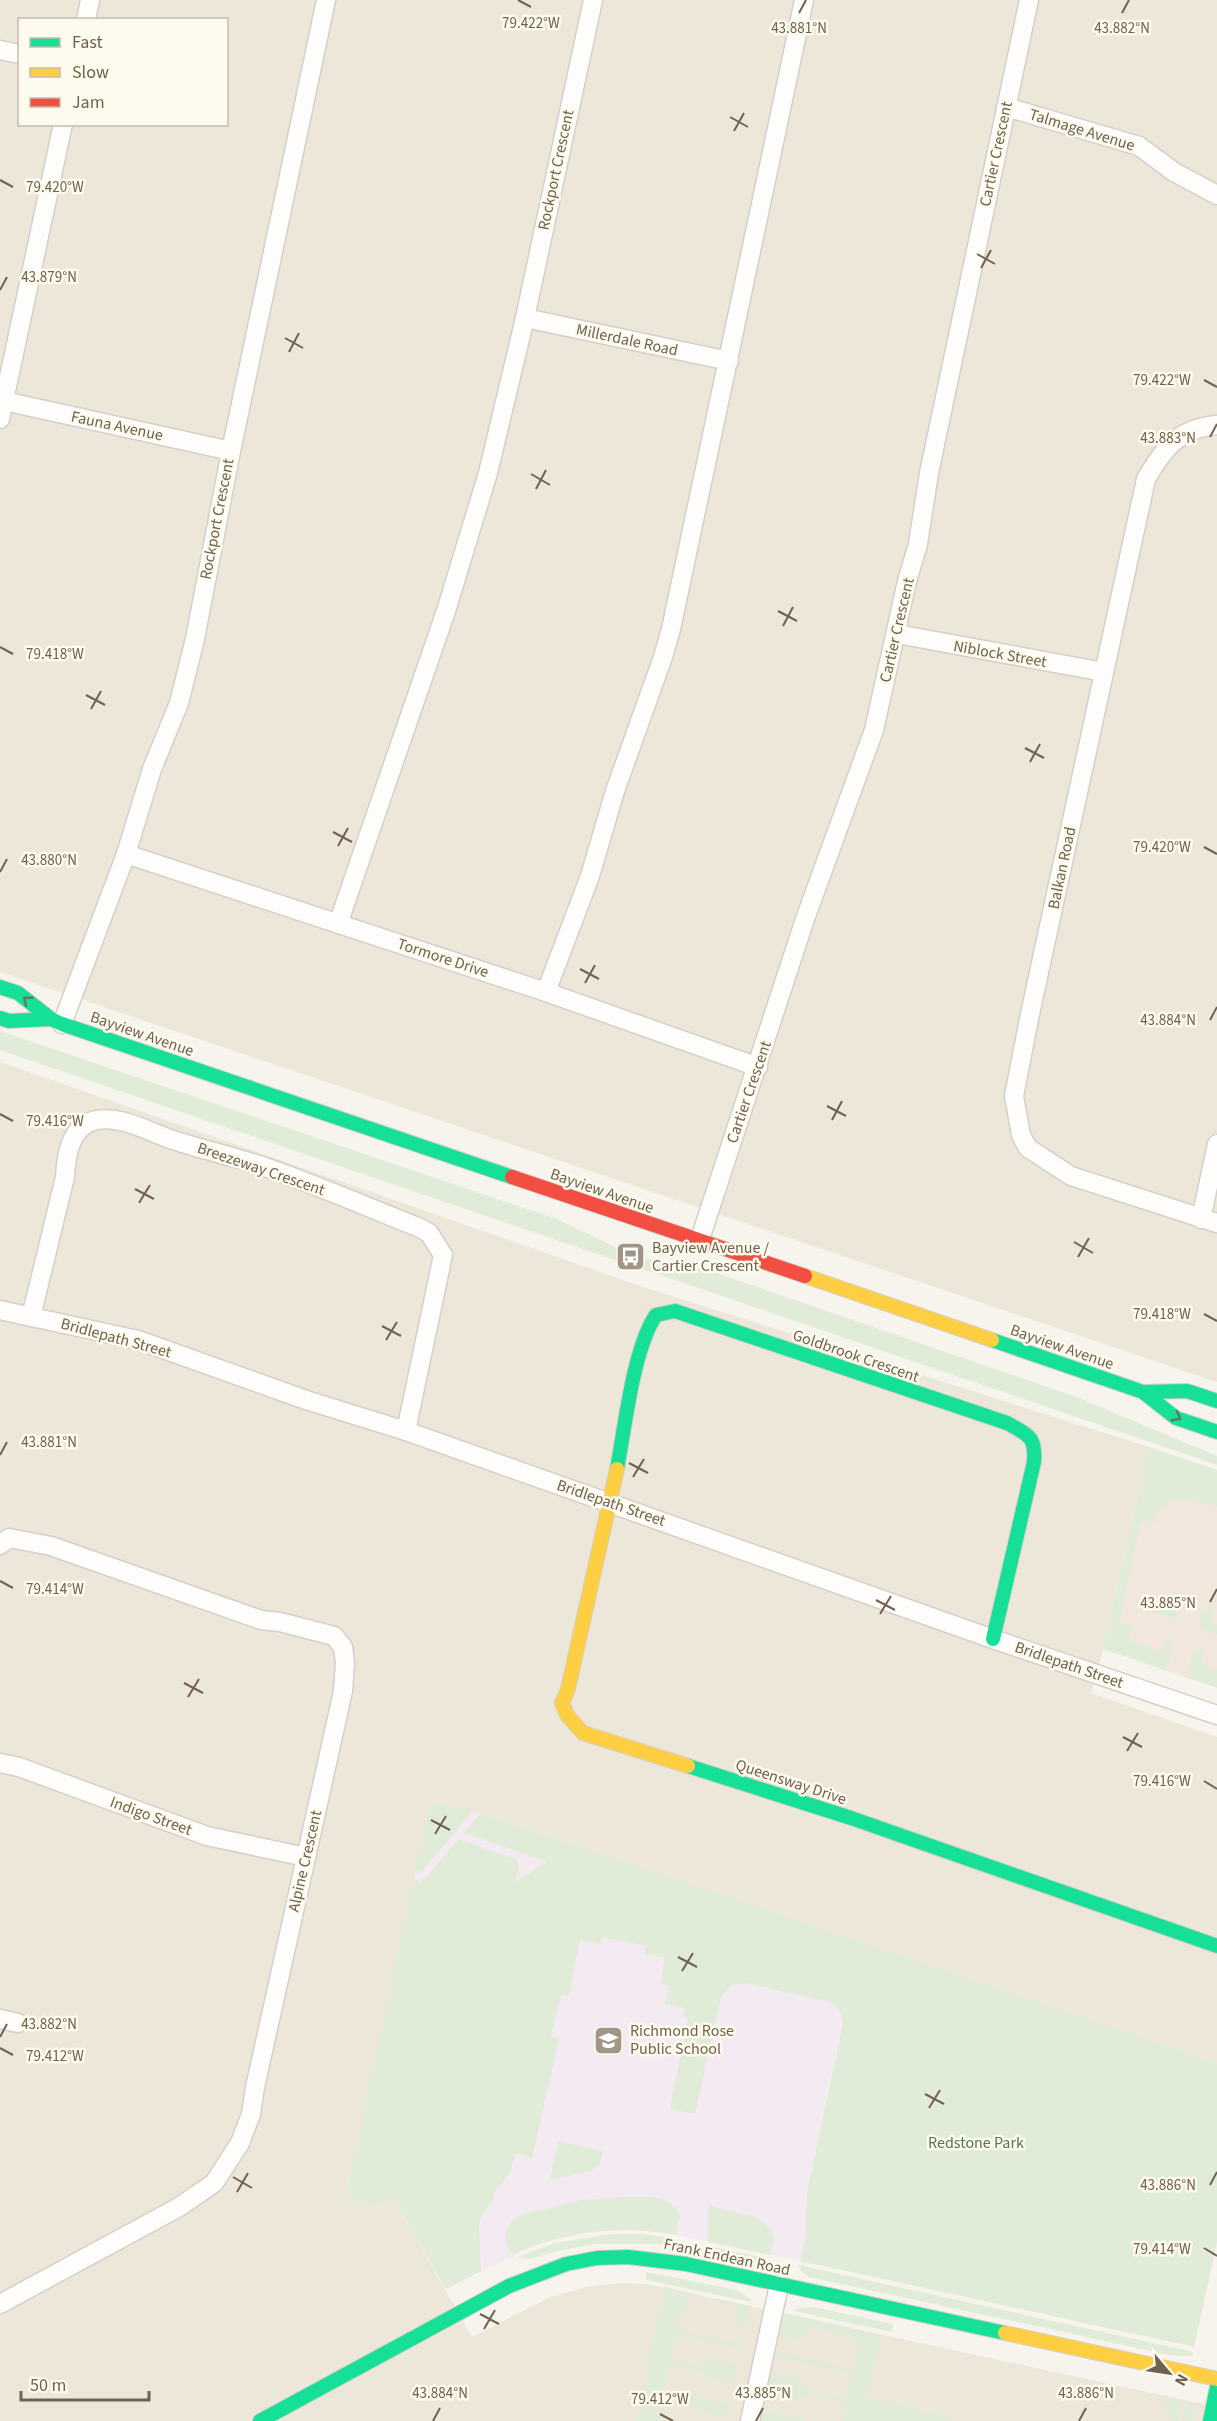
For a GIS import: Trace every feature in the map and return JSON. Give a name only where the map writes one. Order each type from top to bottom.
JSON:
[{"type":"street","points":[[86,18],[90,0]]},
{"type":"street","name":"Rockport Crescent","points":[[57,1021],[126,854],[152,769],[179,703],[195,639],[231,451],[326,0]]},
{"type":"street","name":"Rockport Crescent","points":[[338,924],[384,795],[488,473],[525,318],[593,0]]},
{"type":"street","points":[[546,992],[590,876],[615,791],[663,657],[729,361],[804,0]]},
{"type":"street","name":"Cartier Crescent","points":[[699,1242],[813,897],[874,730],[907,581],[918,544],[929,473],[1029,0]]},
{"type":"street","points":[[0,50],[18,54]]},
{"type":"street","name":"Talmage Avenue","points":[[1006,107],[1139,146],[1174,172],[1217,195]]},
{"type":"street","points":[[2,410],[63,126]]},
{"type":"street","name":"Millerdale Road","points":[[525,318],[729,361]]},
{"type":"street","name":"Fauna Avenue","points":[[2,410],[231,451]]},
{"type":"street","name":"Balkan Road","points":[[1209,1221],[1071,1176],[1028,1148],[1016,1118],[1014,1096],[1146,479],[1160,454],[1174,439],[1203,426],[1217,425]]},
{"type":"street","name":"Niblock Street","points":[[897,634],[1104,672]]},
{"type":"street","name":"Tormore Drive","points":[[126,854],[546,992],[758,1067]]},
{"type":"street","name":"Bayview Avenue","points":[[0,987],[18,993],[57,1021],[1143,1392],[1176,1418],[1217,1432]]},
{"type":"street","name":"Bayview Avenue","points":[[0,1018],[9,1021],[57,1021]]},
{"type":"street","name":"Breezeway Crescent","points":[[32,1317],[65,1177],[67,1155],[75,1136],[88,1123],[98,1120],[113,1120],[141,1127],[172,1140],[265,1167],[429,1233],[443,1255],[406,1431]]},
{"type":"street","points":[[1209,1221],[1217,1144]]},
{"type":"street","name":"Bridlepath Street","points":[[0,1310],[138,1340],[306,1400],[406,1431],[993,1639],[1217,1714]]},
{"type":"street","name":"Goldbrook Crescent","points":[[610,1503],[642,1347],[648,1327],[656,1315],[662,1312],[675,1311],[1007,1424],[1031,1437],[1035,1447],[1034,1461],[993,1639]]},
{"type":"street","name":"Bayview Avenue","points":[[1143,1392],[1187,1391],[1217,1401]]},
{"type":"street","name":"Queensway Drive","points":[[610,1503],[568,1689],[562,1703],[567,1715],[583,1733],[851,1818],[1217,1946]]},
{"type":"street","name":"Alpine Crescent","points":[[0,1545],[9,1538],[51,1545],[261,1620],[280,1622],[334,1636],[342,1647],[345,1663],[343,1691],[255,2087],[251,2114],[240,2143],[214,2183],[179,2207],[0,2304]]},
{"type":"street","name":"Indigo Street","points":[[0,1763],[19,1767],[207,1836],[306,1857]]},
{"type":"street","points":[[0,2019],[18,2024]]},
{"type":"street","name":"Frank Endean Road","points":[[260,2421],[509,2286],[566,2264],[597,2258],[657,2259],[1217,2379]]},
{"type":"street","points":[[750,2421],[779,2285]]},
{"type":"street","points":[[1210,2421],[1217,2387]]},
{"type":"shaded area","points":[[0,0],[1217,0],[1217,1382],[0,972]]},
{"type":"shaded area","points":[[0,1062],[643,1287],[1149,1447],[1091,1693],[1217,1737],[1217,2063],[432,1801],[346,2196],[393,2198],[472,2337],[551,2297],[590,2286],[620,2283],[647,2284],[1217,2407],[1217,2421],[0,2421]]},
{"type":"shaded area","points":[[1149,1447],[1217,1470],[1217,1688],[1104,1649]]},
{"type":"shaded area","name":"Richmond Rose Public School","points":[[431,1801],[485,1814],[862,1944],[835,2057],[807,2192],[805,2240],[801,2261],[662,2232],[603,2230],[570,2235],[533,2246],[446,2289],[393,2198],[375,2207],[346,2196]]},
{"type":"green space","points":[[0,1031],[554,1218],[622,1250],[618,1261],[0,1050]]},
{"type":"green space","points":[[646,1259],[708,1270],[1079,1398],[1217,1456],[1217,1465],[643,1269]]},
{"type":"green space","points":[[1149,1447],[1217,1470],[1217,1507],[1179,1499],[1165,1505],[1159,1512],[1155,1523],[1141,1521],[1119,1623],[1132,1626],[1129,1640],[1161,1652],[1166,1640],[1171,1640],[1172,1654],[1165,1670],[1103,1649]]},
{"type":"green space","points":[[1159,1599],[1180,1604],[1178,1617],[1171,1619],[1155,1613]]},
{"type":"green space","points":[[1208,1607],[1214,1608],[1212,1622],[1217,1625],[1217,1635],[1203,1631],[1199,1626],[1201,1613]]},
{"type":"green space","points":[[1200,1648],[1204,1651],[1200,1663],[1217,1669],[1217,1688],[1188,1677],[1192,1655]]},
{"type":"green space","points":[[431,1801],[473,1811],[420,1873],[415,1872]]},
{"type":"green space","name":"Redstone Park","points":[[481,1813],[1217,2063],[1217,2243],[1194,2347],[801,2261],[805,2240],[807,2192],[843,2023],[840,2010],[830,2002],[745,1983],[731,1986],[721,1997],[695,2114],[670,2109],[688,2018],[683,2016],[685,2008],[665,2004],[669,1986],[660,1984],[665,1958],[645,1954],[646,1946],[603,1937],[601,1945],[580,1940],[569,1996],[561,1995],[551,2037],[559,2039],[532,2158],[516,2153],[509,2174],[494,2193],[494,2199],[482,2214],[479,2226],[481,2271],[446,2289],[393,2198],[375,2207],[346,2196],[413,1879],[421,1881],[426,1878],[458,1839],[516,1859],[519,1868],[515,1882],[547,1862],[464,1833]]},
{"type":"green space","points":[[558,2141],[603,2151],[600,2164],[590,2171],[550,2180]]},
{"type":"green space","points":[[650,2197],[671,2203],[680,2216],[676,2235],[634,2230],[593,2232],[553,2240],[513,2254],[506,2243],[508,2227],[515,2218],[521,2215],[580,2200]]},
{"type":"green space","points":[[710,2204],[758,2219],[766,2224],[774,2240],[770,2255],[708,2242]]},
{"type":"green space","points":[[612,2234],[641,2234],[672,2238],[662,2244],[595,2244],[530,2259],[517,2257],[555,2243]]},
{"type":"green space","points":[[704,2245],[760,2257],[759,2262],[729,2261],[715,2255]]},
{"type":"green space","points":[[798,2265],[1193,2352],[1192,2356],[1174,2356],[809,2277]]},
{"type":"green space","points":[[646,2272],[737,2290],[752,2300],[751,2302],[646,2280]]},
{"type":"green space","points":[[665,2287],[691,2293],[676,2329],[742,2344],[741,2350],[678,2334],[671,2348],[674,2351],[672,2360],[699,2367],[704,2363],[708,2364],[710,2359],[737,2364],[733,2384],[703,2375],[703,2372],[670,2364],[664,2378],[666,2381],[664,2390],[729,2404],[726,2417],[697,2411],[699,2406],[692,2400],[665,2394],[658,2411],[659,2420],[664,2421],[636,2421]]},
{"type":"green space","points":[[715,2298],[751,2306],[746,2328],[732,2325],[735,2311],[738,2309],[737,2305],[715,2302]]},
{"type":"green space","points":[[813,2307],[893,2324],[891,2332],[794,2311]]},
{"type":"green space","points":[[790,2314],[881,2335],[868,2395],[869,2401],[889,2403],[890,2400],[896,2404],[917,2407],[917,2412],[937,2414],[939,2406],[941,2407],[940,2416],[956,2421],[841,2421],[846,2411],[843,2408],[844,2402],[808,2395],[791,2401],[766,2395],[771,2372],[797,2377],[797,2380],[811,2387],[811,2392],[845,2399],[850,2391],[850,2372],[774,2357],[775,2351],[854,2369],[858,2347],[854,2346],[854,2338],[836,2336],[835,2332],[809,2326],[803,2341],[779,2335],[784,2321]]},
{"type":"green space","points":[[1162,2395],[1182,2400],[1178,2421],[1170,2421]]},
{"type":"green space","points":[[1186,2401],[1192,2402],[1194,2421],[1182,2421]]},
{"type":"green space","points":[[763,2410],[807,2421],[760,2421]]},
{"type":"traffic: fast","points":[[0,987],[18,993],[51,1019],[62,1024],[512,1177]]},
{"type":"traffic: fast","points":[[0,1018],[9,1021],[51,1019]]},
{"type":"traffic: fast","points":[[617,1469],[631,1389],[641,1348],[656,1315],[675,1311],[1007,1423],[1020,1430],[1032,1441],[1034,1462],[993,1639]]},
{"type":"traffic: fast","points":[[992,1340],[1143,1392],[1176,1418],[1217,1432]]},
{"type":"traffic: fast","points":[[1143,1392],[1187,1391],[1217,1401]]},
{"type":"traffic: fast","points":[[688,1766],[851,1818],[1217,1946]]},
{"type":"traffic: fast","points":[[260,2421],[509,2286],[566,2264],[597,2258],[628,2257],[686,2264],[1005,2333]]},
{"type":"traffic: fast","points":[[1210,2421],[1217,2387]]},
{"type":"traffic: slow","points":[[805,1276],[992,1340]]},
{"type":"traffic: slow","points":[[617,1469],[568,1689],[562,1703],[567,1715],[583,1733],[688,1766]]},
{"type":"traffic: slow","points":[[1005,2333],[1217,2379]]},
{"type":"traffic: jam","points":[[512,1177],[805,1276]]},
{"type":"place","name":"Bayview Avenue / Cartier Crescent","points":[[631,1257]]},
{"type":"place","name":"Richmond Rose Public School","points":[[609,2040]]}]
